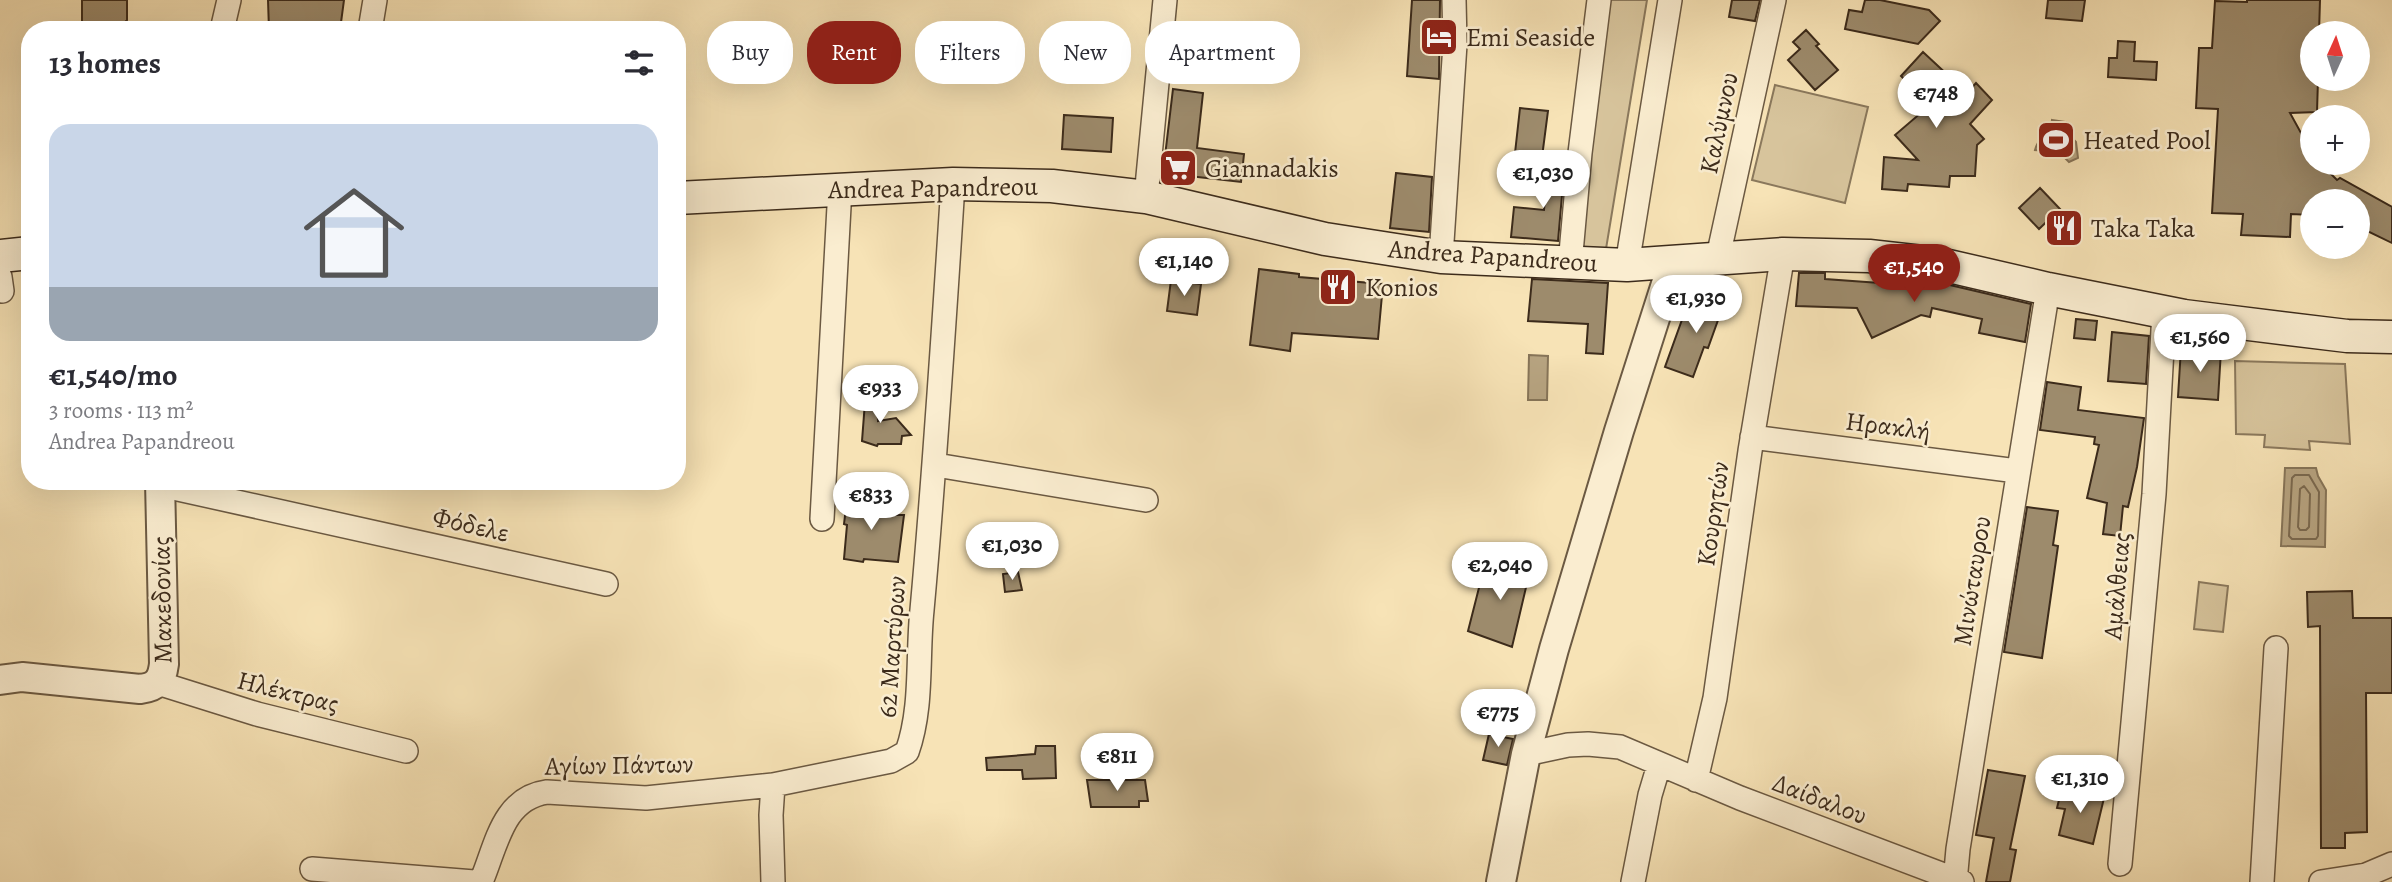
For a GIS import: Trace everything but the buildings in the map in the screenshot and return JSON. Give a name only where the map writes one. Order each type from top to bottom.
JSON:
[{"type":"main road","name":"Andrea Papandreou","points":[[686,197],[953,184],[1052,186],[1146,197],[1353,245],[1441,257],[1627,265],[1783,254],[1869,256],[1940,264],[2048,289],[2213,320],[2347,336],[2392,337]]},
{"type":"main road","points":[[0,256],[21,254]]},
{"type":"street","points":[[224,21],[229,0]]},
{"type":"street","points":[[372,21],[375,0]]},
{"type":"street","points":[[1146,197],[1165,0]]},
{"type":"street","points":[[1441,257],[1455,44],[1454,0]]},
{"type":"street","points":[[1570,264],[1580,153],[1599,0]]},
{"type":"street","points":[[1627,265],[1670,0]]},
{"type":"street","name":"Καλύμνου","points":[[1718,257],[1774,0]]},
{"type":"street","name":"62 Μαρτύρων","points":[[773,785],[891,761],[907,752],[913,735],[917,707],[919,636],[936,465],[953,184]]},
{"type":"street","points":[[822,519],[840,188]]},
{"type":"street","name":"Κουρητών","points":[[1696,780],[1715,698],[1752,438],[1783,254]]},
{"type":"street","points":[[1501,882],[1526,754],[1554,649],[1673,262]]},
{"type":"street","name":"Μινώταυρου","points":[[1957,881],[2017,471],[2048,289]]},
{"type":"street","name":"Αμάλθειας","points":[[2120,864],[2154,494],[2164,312]]},
{"type":"street","name":"Ηρακλή","points":[[1752,438],[2017,471]]},
{"type":"street","points":[[936,465],[1146,500]]},
{"type":"street","name":"Μακεδονίας","points":[[0,680],[6,677],[22,677],[141,689],[151,688],[158,683],[163,676],[164,664],[160,490]]},
{"type":"street","name":"Φόδελε","points":[[191,490],[606,584]]},
{"type":"street","points":[[2262,882],[2276,649]]},
{"type":"street","name":"Ηλέκτρας","points":[[158,683],[244,710],[406,751]]},
{"type":"street","name":"Δαίδαλου","points":[[1526,754],[1568,745],[1606,745],[1633,752],[1696,780],[1957,881]]},
{"type":"street","points":[[1633,882],[1650,795],[1659,765]]},
{"type":"street","points":[[773,785],[773,882]]},
{"type":"street","name":"Αγίων Πάντων","points":[[313,869],[480,881],[512,811],[526,797],[537,793],[646,798],[773,785]]},
{"type":"street","points":[[2321,882],[2366,878],[2392,864]]},
{"type":"shaded area","points":[[1609,0],[1647,0],[1605,255],[1576,256]]},
{"type":"shaded area","points":[[1775,85],[1868,107],[1845,203],[1752,180]]},
{"type":"shaded area","points":[[2235,361],[2345,364],[2350,444],[2309,441],[2310,450],[2264,447],[2265,435],[2236,434]]},
{"type":"shaded area","points":[[2199,582],[2228,586],[2223,632],[2194,629]]},
{"type":"water","name":"Heated Pool","points":[[2052,120],[2066,122],[2065,131],[2076,142],[2078,158],[2069,162],[2057,146],[2048,151],[2035,150]]},
{"type":"water","points":[[1529,355],[1548,356],[1547,400],[1528,400]]},
{"type":"water","points":[[2285,468],[2316,468],[2326,490],[2325,547],[2281,546]]},
{"type":"place","name":"Emi Seaside","points":[[1439,37]]},
{"type":"place","name":"Heated Pool","points":[[2056,140]]},
{"type":"place","name":"Giannadakis","points":[[1178,168]]},
{"type":"place","name":"Taka Taka","points":[[2064,228]]},
{"type":"place","name":"Konios","points":[[1338,287]]}]
